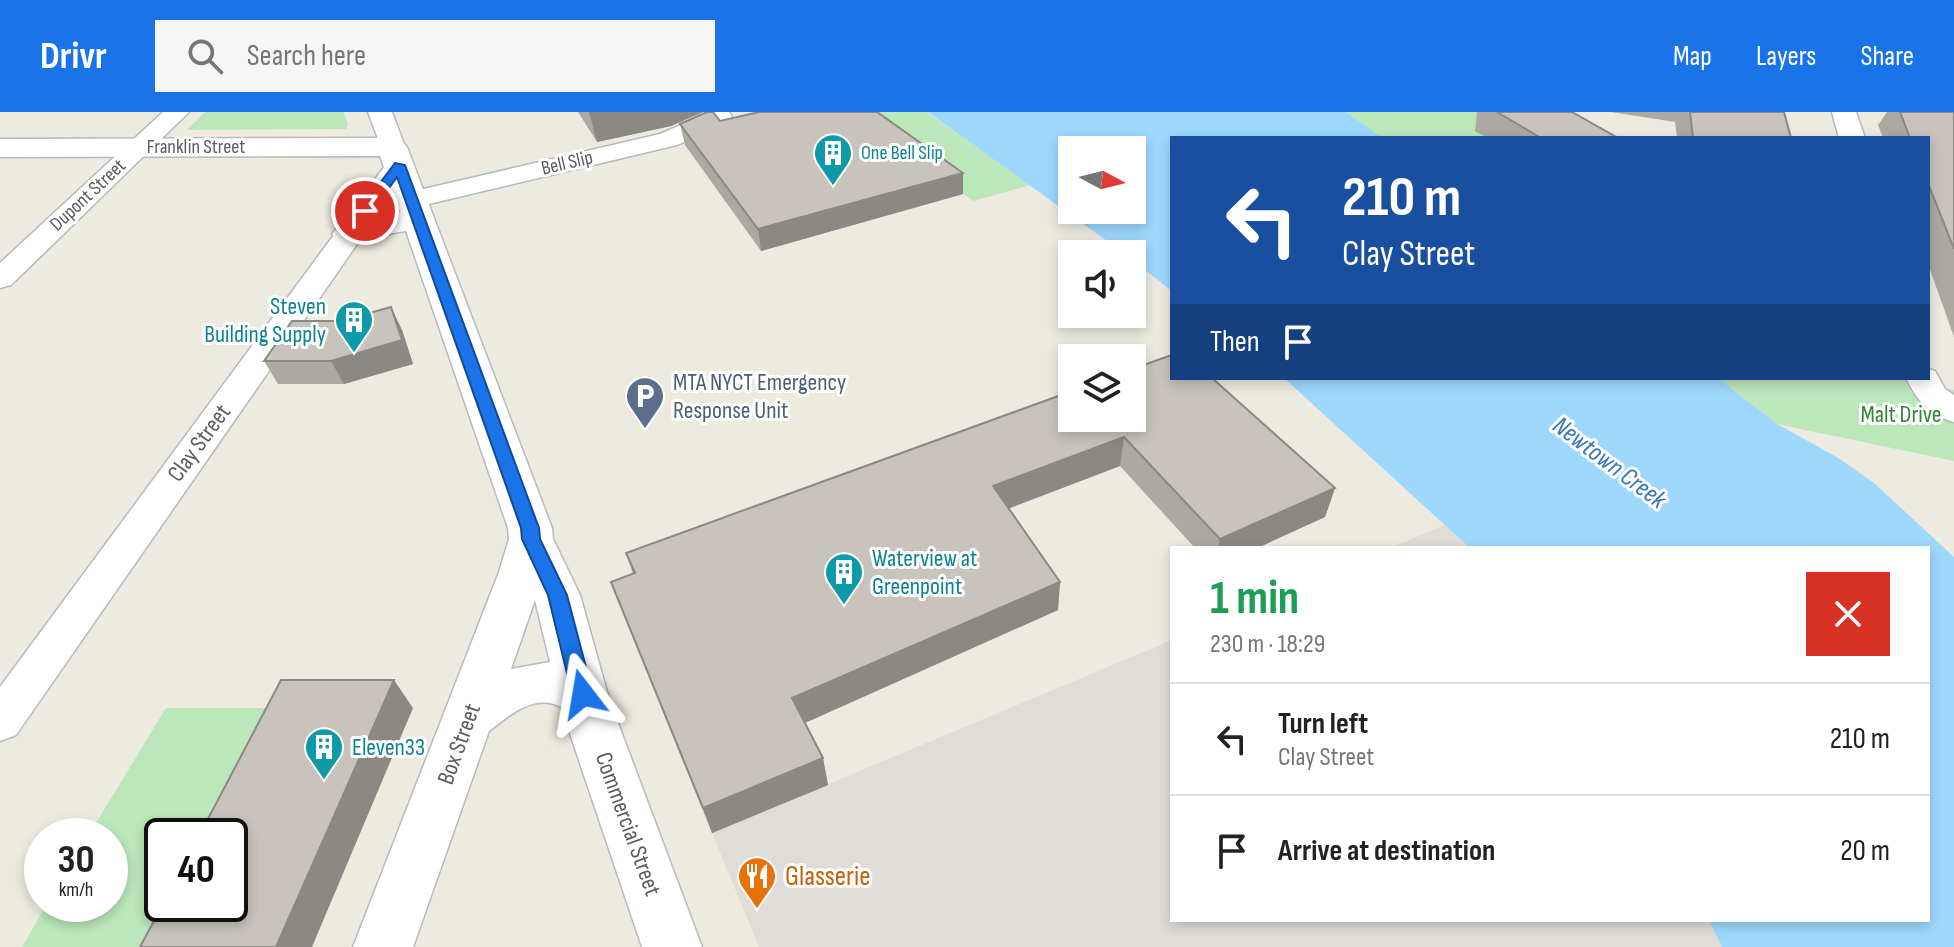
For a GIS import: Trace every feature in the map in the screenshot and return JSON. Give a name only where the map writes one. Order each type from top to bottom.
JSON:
[{"type":"street","name":"Dupont Street","points":[[0,279],[177,112]]},
{"type":"street","name":"Commercial Street","points":[[380,112],[530,528],[531,539],[557,595],[583,694],[672,947]]},
{"type":"street","points":[[1844,112],[1851,136]]},
{"type":"street","name":"Bell Slip","points":[[415,210],[668,140],[720,117]]},
{"type":"street","name":"Franklin Street","points":[[0,148],[139,148],[396,156]]},
{"type":"street","name":"Clay Street","points":[[0,722],[348,234],[396,156]]},
{"type":"street","points":[[348,234],[415,210]]},
{"type":"street","points":[[1924,380],[1932,396],[1954,411]]},
{"type":"street","name":"Box Street","points":[[383,947],[470,716],[531,539]]},
{"type":"street","points":[[470,716],[496,697],[534,682],[567,684],[583,694]]},
{"type":"shaded area","points":[[1445,525],[1468,546],[1395,546]]},
{"type":"shaded area","points":[[1170,641],[1170,922],[1710,922],[1722,947],[759,947],[712,833]]},
{"type":"green space","points":[[205,112],[344,112],[348,125],[346,129],[187,130]]},
{"type":"green space","points":[[776,112],[927,112],[1031,185],[973,201],[854,114]]},
{"type":"green space","points":[[1346,112],[1477,112],[1475,131],[1484,136],[1380,136]]},
{"type":"green space","name":"Malt Drive","points":[[1721,380],[1906,380],[1954,390],[1954,461],[1777,424]]},
{"type":"green space","points":[[166,708],[303,708],[240,818],[144,818],[144,922],[196,922],[183,947],[22,947],[37,922],[128,922],[128,818],[99,818]]},
{"type":"water","points":[[928,112],[1346,112],[1380,136],[1170,136],[1170,289],[1146,271],[1146,240],[1106,240],[1083,224],[1146,224],[1146,136],[1058,136],[1058,206]]},
{"type":"water","name":"Newtown Creek","points":[[1286,380],[1721,380],[1777,424],[1840,459],[1874,483],[1954,557],[1954,947],[1722,947],[1710,922],[1930,922],[1930,546],[1468,546]]},
{"type":"building","name":"One Bell Slip","points":[[713,112],[720,121],[759,112],[877,112],[963,173],[758,229],[680,124]]},
{"type":"building","points":[[1497,112],[1572,112],[1614,136],[1538,136]]},
{"type":"building","points":[[1690,112],[1784,112],[1790,136],[1693,136]]},
{"type":"building","points":[[1900,112],[1954,112],[1954,249],[1930,188],[1930,136],[1909,136]]},
{"type":"building","points":[[391,307],[402,340],[331,361],[264,361],[292,321],[341,321]]},
{"type":"building","name":"Waterview at Greenpoint","points":[[1170,356],[1170,380],[1214,380],[1335,488],[1220,539],[1124,437],[993,486],[1060,582],[792,698],[823,758],[703,808],[611,582],[635,573],[626,553],[1058,396],[1058,432],[1146,432],[1146,364]]},
{"type":"building","name":"Eleven33","points":[[281,680],[394,680],[276,947],[140,947],[153,922],[248,922],[248,818],[208,818]]},
{"type":"place","name":"One Bell Slip","points":[[833,187]]},
{"type":"place","name":"Steven Building Supply","points":[[354,354]]},
{"type":"place","name":"MTA NYCT Emergency Response Unit","points":[[645,430]]},
{"type":"place","name":"Waterview at Greenpoint","points":[[844,606]]},
{"type":"place","name":"Eleven33","points":[[324,781]]},
{"type":"place","name":"Glasserie","points":[[757,910]]},
{"type":"route","points":[[365,211],[399,165],[530,528],[531,539],[557,595],[583,694]]}]
